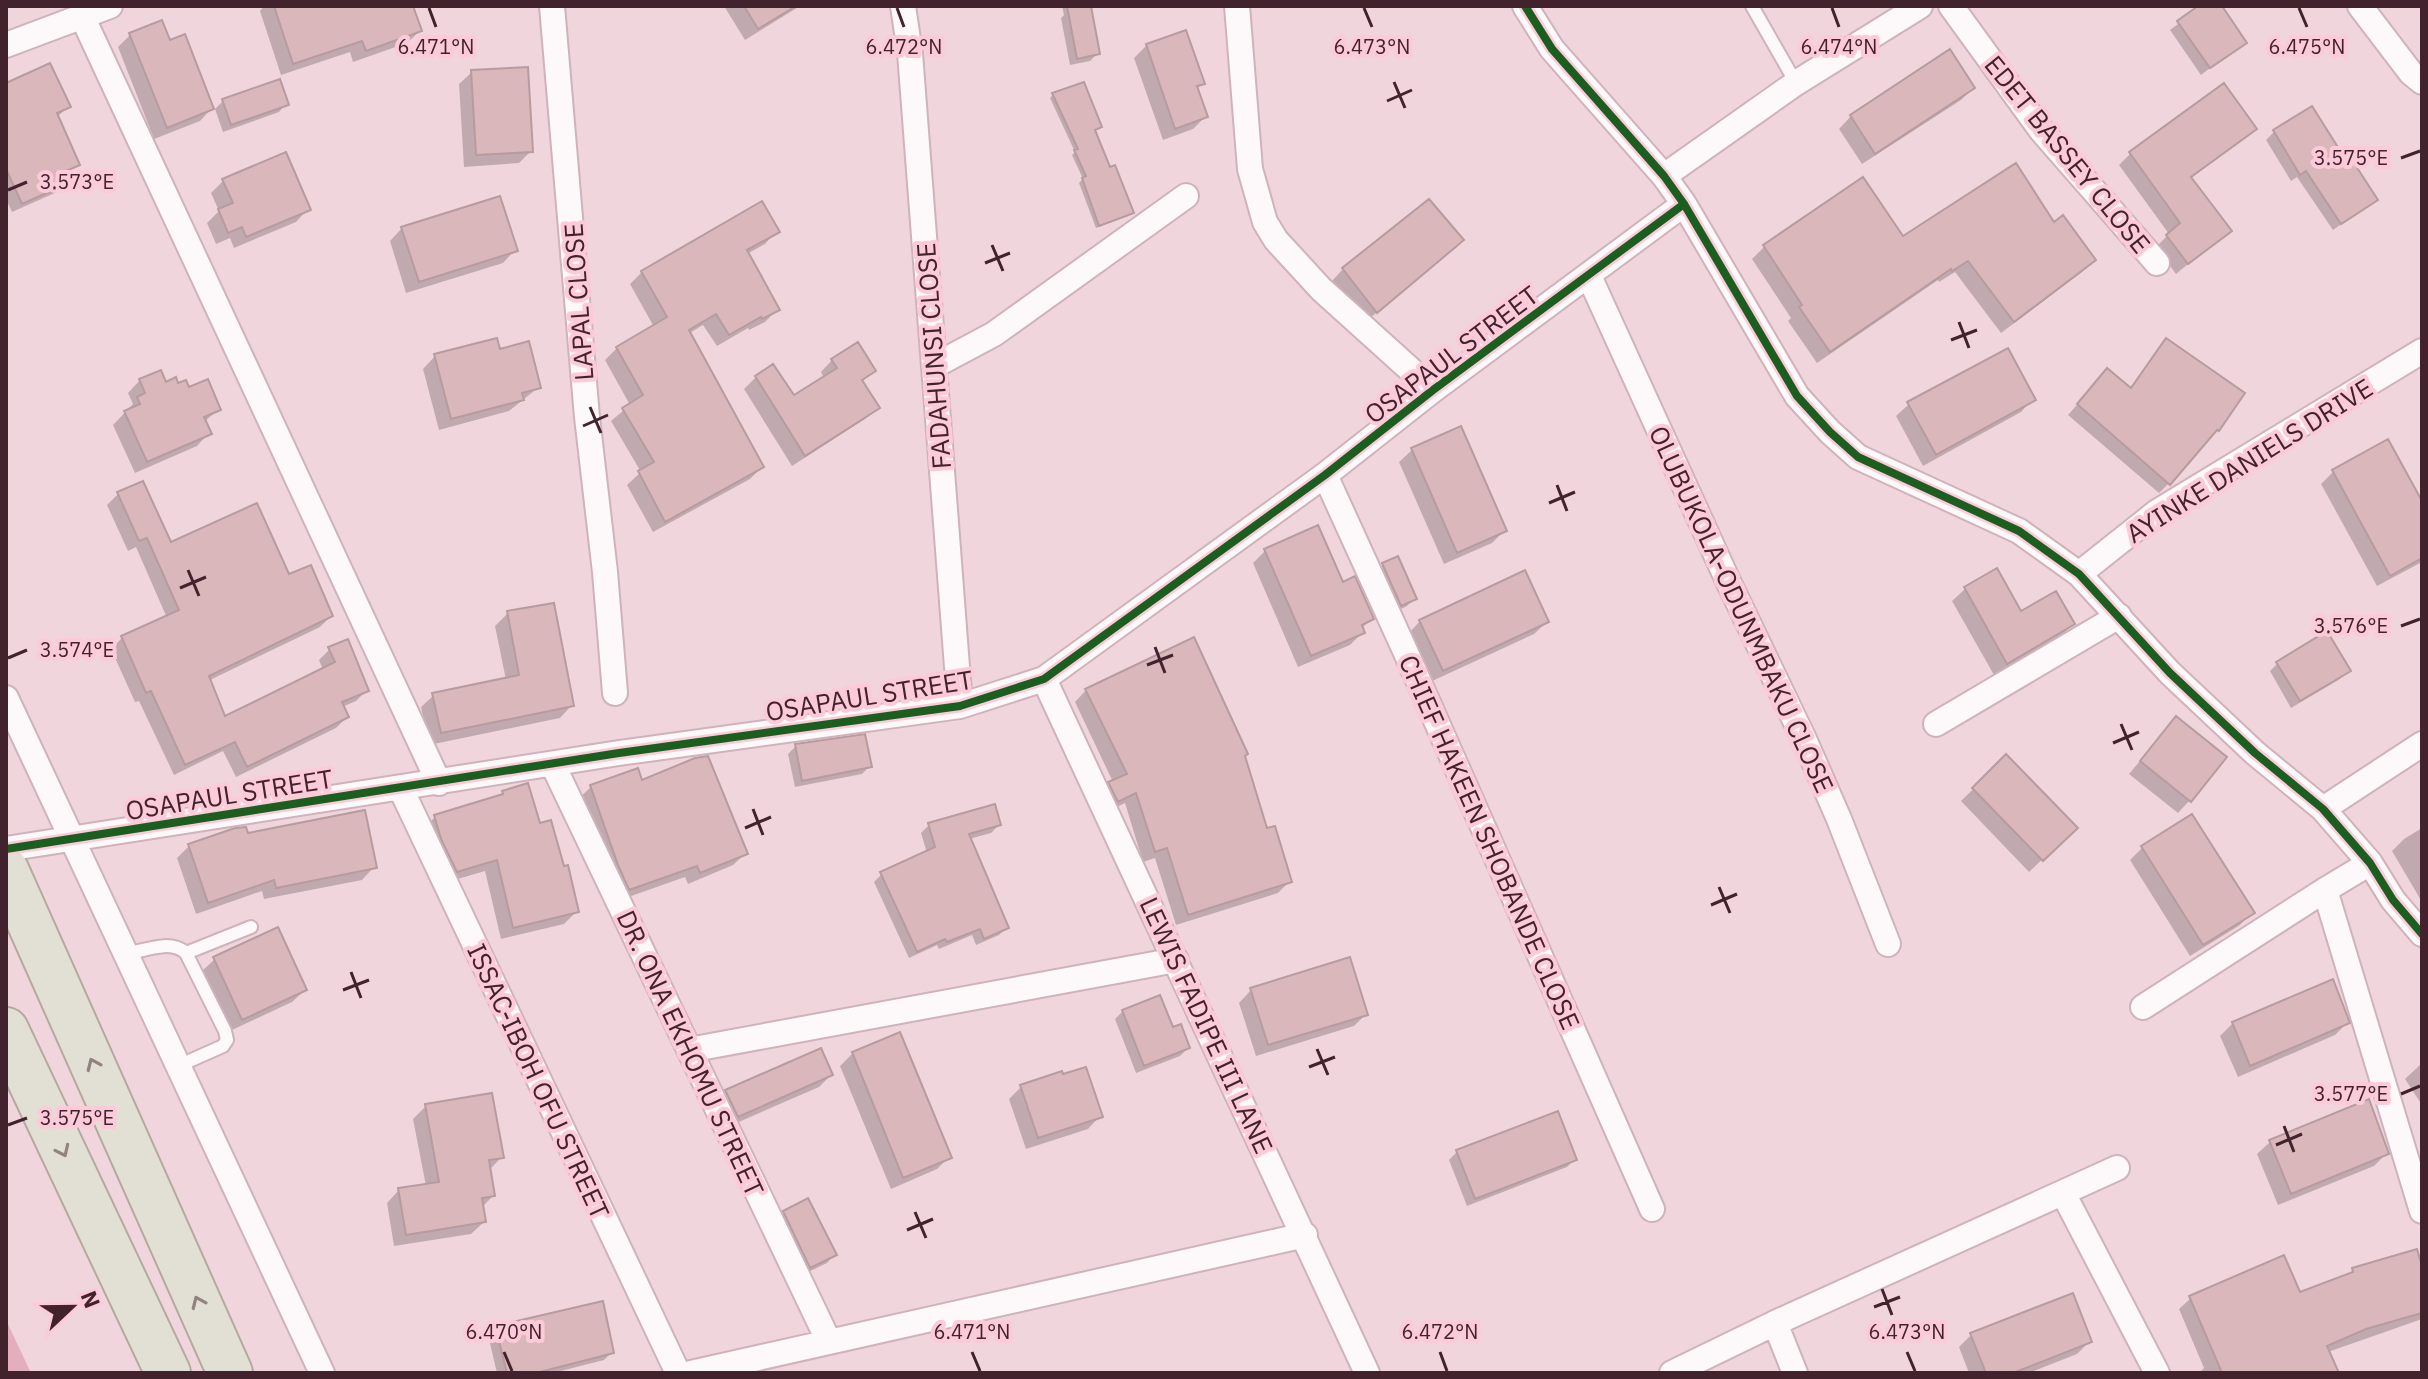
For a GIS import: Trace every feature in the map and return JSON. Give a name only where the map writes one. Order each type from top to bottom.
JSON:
[{"type":"highway","points":[[6,870],[230,1373]]},
{"type":"highway","points":[[6,1030],[168,1373]]},
{"type":"street","points":[[6,45],[110,6]]},
{"type":"street","name":"LAPAL CLOSE","points":[[552,6],[587,417],[615,693]]},
{"type":"street","name":"FADAHUNSI CLOSE","points":[[903,6],[910,53],[960,706]]},
{"type":"street","points":[[1237,6],[1250,169],[1265,222],[1276,240],[1321,289],[1433,390]]},
{"type":"street","points":[[1525,6],[1552,49],[1664,176],[1684,204],[1797,396],[1830,432],[1858,457],[2019,531],[2079,574],[2170,673],[2255,753],[2323,809],[2370,863],[2393,900],[2422,934]]},
{"type":"street","points":[[1664,176],[1796,83],[1920,6]]},
{"type":"street","name":"EDET BASSEY CLOSE","points":[[1951,6],[2041,130],[2157,263]]},
{"type":"street","points":[[2360,6],[2411,73],[2422,82]]},
{"type":"street","points":[[82,16],[439,783]]},
{"type":"street","points":[[934,366],[994,334],[1186,196]]},
{"type":"street","name":"OSAPAUL STREET","points":[[6,849],[619,753],[960,706],[1044,679],[1325,475],[1433,390],[1684,204]]},
{"type":"street","name":"OLUBUKOLA-ODUNMBAKU CLOSE","points":[[1589,276],[1804,739],[1888,944]]},
{"type":"street","name":"AYINKE DANIELS DRIVE","points":[[2079,574],[2157,512],[2422,351]]},
{"type":"street","name":"CHIEF HAKEEN SHOBANDE CLOSE","points":[[1325,475],[1652,1209]]},
{"type":"street","points":[[1936,724],[2119,616]]},
{"type":"street","name":"LEWIS FADIPE III LANE","points":[[1044,679],[1367,1373]]},
{"type":"street","points":[[6,698],[322,1373]]},
{"type":"street","points":[[2323,809],[2422,744]]},
{"type":"street","name":"DR. ONA EKHOMU STREET","points":[[553,765],[829,1342]]},
{"type":"street","name":"ISSAC-IBOH OFU STREET","points":[[401,789],[678,1373]]},
{"type":"street","points":[[2143,1007],[2370,863]]},
{"type":"street","points":[[2325,890],[2422,1211]]},
{"type":"street","points":[[689,1050],[1176,960]]},
{"type":"street","points":[[1672,1373],[2117,1168]]},
{"type":"street","points":[[2063,1193],[2157,1373]]},
{"type":"street","points":[[691,1373],[721,1370],[829,1342],[1305,1235]]},
{"type":"street","points":[[1775,1323],[1795,1373]]},
{"type":"lane","points":[[1752,6],[1796,83]]},
{"type":"lane","points":[[186,953],[251,927]]},
{"type":"lane","points":[[126,954],[170,945],[179,947],[186,953],[225,1031],[227,1040],[223,1046],[178,1066]]},
{"type":"shaded area","points":[[6,1320],[31,1373],[6,1373]]},
{"type":"building","points":[[274,6],[413,6],[422,31],[366,51],[362,41],[293,64]]},
{"type":"building","points":[[744,6],[796,6],[758,29]]},
{"type":"building","points":[[1067,6],[1091,6],[1100,54],[1077,59]]},
{"type":"building","points":[[2198,6],[2222,6],[2247,43],[2210,68],[2177,21]]},
{"type":"building","points":[[162,20],[170,40],[185,34],[214,109],[167,128],[129,33]]},
{"type":"building","points":[[1186,30],[1205,84],[1197,86],[1208,117],[1175,129],[1146,44]]},
{"type":"building","points":[[1950,49],[1975,88],[1875,154],[1850,115]]},
{"type":"building","points":[[50,63],[71,107],[57,113],[80,165],[64,172],[69,183],[22,204],[6,169],[6,83]]},
{"type":"building","points":[[528,67],[533,152],[476,155],[471,70]]},
{"type":"building","points":[[280,79],[289,105],[231,125],[222,99]]},
{"type":"building","points":[[1084,82],[1102,127],[1095,130],[1110,167],[1115,165],[1134,213],[1099,226],[1082,178],[1086,176],[1074,150],[1078,149],[1052,93]]},
{"type":"building","points":[[2224,83],[2257,129],[2191,177],[2232,231],[2188,264],[2166,235],[2180,223],[2129,152]]},
{"type":"building","points":[[2312,106],[2346,160],[2350,157],[2378,200],[2341,224],[2306,171],[2300,175],[2273,130]]},
{"type":"building","points":[[286,152],[311,210],[246,237],[242,227],[228,233],[218,209],[233,203],[222,179]]},
{"type":"building","points":[[2016,163],[2054,222],[2063,215],[2096,260],[2014,322],[1968,261],[1951,269],[1830,352],[1763,245],[1863,177],[1903,236]]},
{"type":"building","points":[[500,196],[518,251],[419,282],[401,227]]},
{"type":"building","points":[[1429,199],[1464,240],[1377,313],[1342,268]]},
{"type":"building","points":[[762,201],[780,232],[747,250],[780,310],[729,335],[716,314],[689,330],[764,467],[665,522],[638,471],[654,462],[622,408],[643,395],[616,347],[667,317],[641,271]]},
{"type":"building","points":[[497,338],[500,349],[529,341],[541,388],[522,393],[524,400],[451,419],[434,354]]},
{"type":"building","points":[[2166,338],[2245,393],[2219,431],[2170,485],[2077,404],[2107,368],[2131,388]]},
{"type":"building","points":[[858,342],[876,371],[862,380],[880,408],[805,456],[755,376],[773,364],[794,395],[837,368],[831,359]]},
{"type":"building","points":[[2008,348],[2036,400],[1936,455],[1907,402]]},
{"type":"building","points":[[161,370],[166,382],[176,377],[178,383],[186,380],[189,387],[208,379],[221,410],[204,417],[212,434],[147,462],[124,411],[140,404],[137,397],[145,393],[139,379]]},
{"type":"building","points":[[1461,426],[1507,531],[1457,553],[1411,448]]},
{"type":"building","points":[[2388,439],[2422,501],[2422,558],[2390,576],[2332,470]]},
{"type":"building","points":[[143,481],[171,542],[257,503],[289,574],[311,565],[333,616],[209,676],[225,716],[335,662],[328,647],[348,639],[369,691],[342,702],[349,717],[247,767],[235,742],[185,765],[151,691],[146,693],[121,636],[179,610],[147,538],[139,541],[117,492]]},
{"type":"building","points":[[1318,525],[1343,582],[1355,576],[1374,619],[1362,625],[1365,633],[1311,656],[1264,549]]},
{"type":"building","points":[[1398,556],[1417,599],[1401,606],[1382,563]]},
{"type":"building","points":[[1997,568],[2021,611],[2056,591],[2075,624],[2007,664],[1964,587]]},
{"type":"building","points":[[1525,570],[1549,622],[1443,671],[1419,620]]},
{"type":"building","points":[[554,603],[574,706],[441,733],[432,693],[519,675],[507,611]]},
{"type":"building","points":[[2327,631],[2351,671],[2300,701],[2276,662]]},
{"type":"building","points":[[1194,637],[1248,754],[1245,756],[1267,828],[1275,826],[1292,882],[1188,915],[1167,848],[1155,852],[1136,793],[1118,802],[1108,782],[1127,774],[1085,689]]},
{"type":"building","points":[[2176,716],[2227,757],[2191,802],[2140,761]]},
{"type":"building","points":[[865,734],[872,767],[802,781],[795,744]]},
{"type":"building","points":[[2006,754],[2078,828],[2043,861],[1972,788]]},
{"type":"building","points":[[708,756],[748,854],[700,873],[697,866],[629,890],[590,785],[638,768],[642,780],[695,758]]},
{"type":"building","points":[[528,783],[540,823],[551,820],[564,866],[568,865],[579,912],[513,928],[497,860],[457,872],[441,839],[434,815]]},
{"type":"building","points":[[995,804],[1001,825],[969,834],[1009,928],[984,939],[980,929],[947,942],[945,939],[917,952],[880,872],[935,847],[928,823]]},
{"type":"building","points":[[365,810],[377,868],[276,888],[274,880],[208,903],[188,844],[235,828],[246,827],[248,833]]},
{"type":"building","points":[[2192,814],[2255,913],[2203,945],[2141,846]]},
{"type":"building","points":[[278,927],[307,990],[242,1020],[213,957]]},
{"type":"building","points":[[1350,957],[1368,1015],[1268,1045],[1250,988]]},
{"type":"building","points":[[2333,979],[2350,1023],[2250,1066],[2232,1022]]},
{"type":"building","points":[[1160,995],[1173,1027],[1181,1024],[1190,1048],[1144,1066],[1122,1010]]},
{"type":"building","points":[[900,1032],[952,1158],[903,1178],[852,1052]]},
{"type":"building","points":[[821,1048],[833,1075],[738,1117],[725,1090]]},
{"type":"building","points":[[1086,1067],[1103,1117],[1038,1138],[1020,1085],[1062,1071],[1063,1074]]},
{"type":"building","points":[[492,1093],[504,1158],[489,1160],[495,1196],[482,1198],[486,1222],[406,1235],[398,1188],[439,1182],[425,1104]]},
{"type":"building","points":[[2369,1099],[2389,1154],[2291,1194],[2269,1140]]},
{"type":"building","points":[[1558,1111],[1577,1160],[1475,1199],[1456,1150]]},
{"type":"building","points":[[808,1198],[837,1255],[810,1268],[783,1211]]},
{"type":"building","points":[[2417,1249],[2422,1266],[2422,1313],[2366,1329],[2327,1346],[2339,1373],[2222,1373],[2189,1296],[2284,1255],[2300,1292],[2353,1272],[2352,1268]]},
{"type":"building","points":[[2073,1293],[2092,1342],[2013,1373],[1986,1373],[1970,1333]]},
{"type":"building","points":[[603,1301],[614,1353],[536,1373],[507,1373],[495,1326]]},
{"type":"cycle path","points":[[1525,6],[1552,49],[1664,176],[1684,204],[1797,396],[1830,432],[1858,457],[2019,531],[2079,574],[2170,673],[2255,753],[2323,809],[2370,863],[2393,900],[2422,934]]},
{"type":"cycle path","points":[[6,849],[619,753],[960,706],[1044,679],[1325,475],[1433,390],[1684,204]]}]
